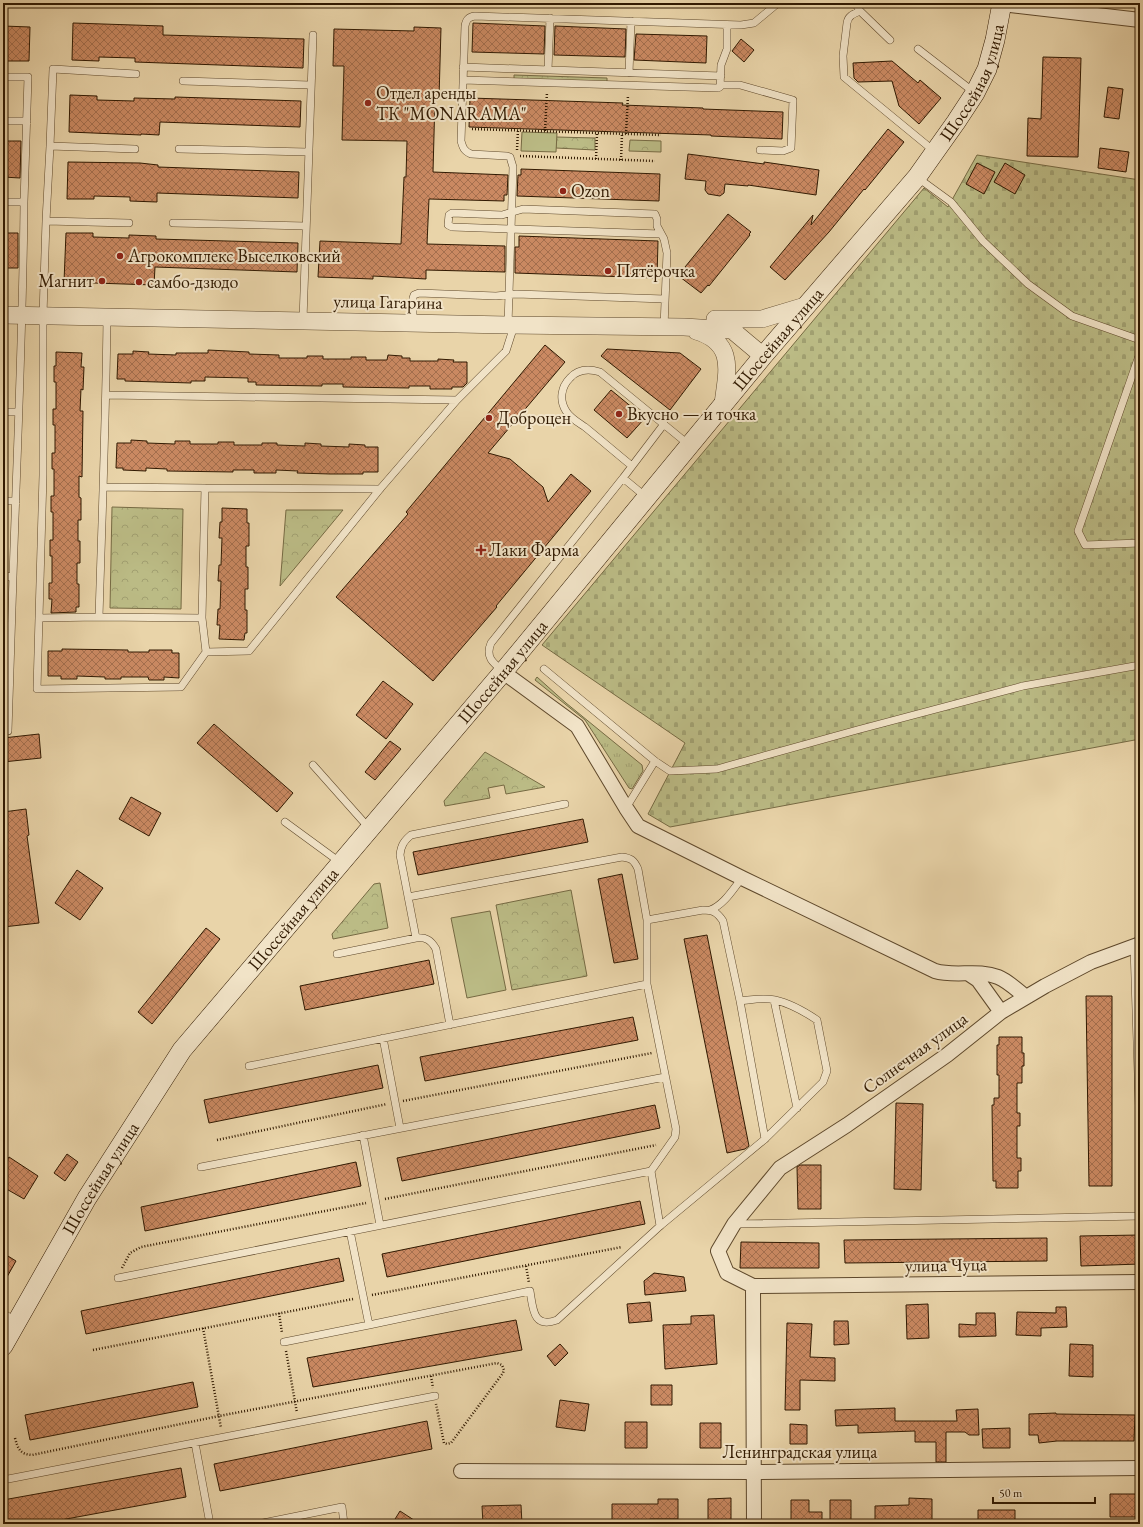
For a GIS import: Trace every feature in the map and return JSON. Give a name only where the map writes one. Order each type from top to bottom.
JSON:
[{"type":"main road","name":"Шоссейная улица","points":[[3,1346],[10,1318],[182,1050],[503,672],[723,404],[805,306],[917,177],[936,152],[975,92],[987,69],[995,40],[1002,3]]},
{"type":"street","points":[[1002,3],[1140,20]]},
{"type":"street","points":[[684,327],[712,319],[762,319],[805,306]]},
{"type":"street","name":"улица Гагарина","points":[[3,315],[684,327],[732,330],[763,356]]},
{"type":"street","points":[[684,327],[701,332],[712,338],[719,344],[724,352],[728,365],[723,404]]},
{"type":"street","points":[[503,672],[577,726],[638,826],[935,971],[943,974],[987,974],[999,977],[1026,997]]},
{"type":"street","name":"Солнечная улица","points":[[753,1286],[727,1273],[718,1251],[734,1224],[780,1168],[847,1125],[947,1056],[1001,1012],[1091,962],[1137,945]]},
{"type":"street","points":[[969,974],[978,980],[1001,1012]]},
{"type":"street","name":"улица Чуца","points":[[753,1286],[1140,1282]]},
{"type":"street","points":[[753,1286],[754,1524]]},
{"type":"street","name":"Ленинградская улица","points":[[461,1471],[754,1472],[1140,1468]]},
{"type":"lane","points":[[206,652],[249,651],[380,489],[457,400],[506,350],[511,325],[509,294],[513,167],[510,157],[471,154],[466,152],[461,141],[466,21],[470,17],[475,16],[741,25],[754,23],[778,3]]},
{"type":"lane","points":[[855,3],[860,11],[890,40]]},
{"type":"lane","points":[[860,11],[852,14],[848,18],[843,56],[844,77],[936,152]]},
{"type":"lane","points":[[548,70],[550,18]]},
{"type":"lane","points":[[629,72],[631,21]]},
{"type":"lane","points":[[463,80],[715,89],[720,87],[721,65],[727,49],[727,25]]},
{"type":"lane","points":[[303,320],[310,85],[313,36]]},
{"type":"lane","points":[[918,49],[975,92]]},
{"type":"lane","points":[[463,67],[721,76]]},
{"type":"lane","points":[[136,74],[52,69],[43,315],[43,475],[37,689],[181,687],[206,652],[202,618],[205,488]]},
{"type":"lane","points":[[3,77],[28,77],[16,501],[7,664],[8,731],[3,731]]},
{"type":"lane","points":[[184,81],[310,85]]},
{"type":"lane","points":[[720,85],[740,86],[793,100],[790,148],[784,151],[760,150]]},
{"type":"lane","points":[[3,121],[27,121]]},
{"type":"lane","points":[[50,146],[134,149]]},
{"type":"lane","points":[[179,149],[308,152]]},
{"type":"lane","points":[[917,177],[951,202],[983,241],[1028,284],[1072,316],[1140,340]]},
{"type":"lane","points":[[3,202],[24,202]]},
{"type":"lane","points":[[661,234],[452,227],[448,224],[448,217],[452,213],[502,215],[523,208],[652,213],[656,215],[657,226],[661,234],[666,245],[667,252],[664,327]]},
{"type":"lane","points":[[46,221],[129,223]]},
{"type":"lane","points":[[173,223],[306,226]]},
{"type":"lane","points":[[413,323],[414,295],[416,293],[496,296],[509,294],[665,299]]},
{"type":"lane","points":[[99,617],[107,317]]},
{"type":"lane","points":[[1140,353],[1078,531],[1085,545],[1140,543]]},
{"type":"lane","points":[[632,466],[567,413],[561,397],[566,381],[574,373],[583,370],[600,372],[683,440]]},
{"type":"lane","points":[[106,395],[457,400]]},
{"type":"lane","points":[[3,412],[18,412]]},
{"type":"lane","points":[[503,672],[492,662],[489,655],[491,643],[623,478],[664,424]]},
{"type":"lane","points":[[623,478],[646,497]]},
{"type":"lane","points":[[103,487],[380,489]]},
{"type":"lane","points":[[3,501],[16,501]]},
{"type":"lane","points":[[3,576],[13,576]]},
{"type":"lane","points":[[39,618],[202,618]]},
{"type":"lane","points":[[544,669],[655,762],[670,771],[717,769],[1024,686],[1140,665]]},
{"type":"lane","points":[[626,808],[655,762]]},
{"type":"lane","points":[[313,766],[370,829]]},
{"type":"lane","points":[[416,938],[400,855],[401,846],[405,839],[411,835],[565,804]]},
{"type":"lane","points":[[284,822],[341,863]]},
{"type":"lane","points":[[118,1278],[651,1171],[675,1137],[676,1129],[647,984],[647,920],[638,868],[635,862],[630,858],[622,857],[408,897]]},
{"type":"lane","points":[[710,910],[721,903],[742,878]]},
{"type":"lane","points":[[647,920],[710,910],[717,913],[723,921],[740,1001],[765,1139]]},
{"type":"lane","points":[[336,954],[416,938],[424,938],[432,941],[436,949],[450,1025]]},
{"type":"lane","points":[[1137,945],[1140,1137]]},
{"type":"lane","points":[[249,1066],[647,984]]},
{"type":"lane","points":[[284,1342],[368,1326],[530,1291],[534,1315],[538,1320],[543,1323],[550,1323],[557,1320],[660,1226],[765,1139],[824,1082],[827,1071],[817,1020],[801,1011],[774,1000],[758,999],[740,1001]]},
{"type":"lane","points":[[774,1000],[797,1108]]},
{"type":"lane","points":[[383,1038],[400,1128]]},
{"type":"lane","points":[[201,1167],[665,1077]]},
{"type":"lane","points":[[363,1135],[380,1225]]},
{"type":"lane","points":[[651,1171],[660,1226]]},
{"type":"lane","points":[[734,1224],[1140,1216]]},
{"type":"lane","points":[[350,1231],[368,1326]]},
{"type":"lane","points":[[3,1480],[435,1396]]},
{"type":"lane","points":[[195,1443],[210,1524]]},
{"type":"lane","points":[[258,1524],[342,1507],[344,1524]]},
{"type":"path","points":[[545,131],[547,83]]},
{"type":"path","points":[[626,134],[628,86]]},
{"type":"path","points":[[461,128],[661,135]]},
{"type":"path","points":[[518,130],[517,156],[655,161]]},
{"type":"path","points":[[596,159],[597,133]]},
{"type":"path","points":[[621,160],[622,134]]},
{"type":"path","points":[[217,1140],[396,1102],[660,1052]]},
{"type":"path","points":[[526,1266],[530,1291]]},
{"type":"path","points":[[279,1313],[299,1423]]},
{"type":"path","points":[[202,1328],[223,1438]]},
{"type":"path","points":[[15,1438],[19,1449],[23,1454],[32,1455],[219,1416],[497,1363],[502,1365],[504,1370],[452,1443],[447,1444],[444,1443],[431,1376]]},
{"type":"green space","points":[[514,75],[607,78],[607,83],[514,80]]},
{"type":"green space","points":[[522,132],[557,133],[556,152],[521,151]]},
{"type":"green space","points":[[556,137],[595,138],[595,150],[556,148]]},
{"type":"green space","points":[[630,140],[661,141],[661,152],[629,151]]},
{"type":"green space","points":[[977,155],[1140,180],[1140,739],[670,827],[648,814],[685,743],[542,645],[924,188],[948,207]]},
{"type":"green space","points":[[112,507],[183,509],[181,609],[110,608]]},
{"type":"green space","points":[[286,510],[343,510],[280,586]]},
{"type":"green space","points":[[537,677],[566,703],[642,765],[643,771],[632,789],[629,788],[585,720],[535,680]]},
{"type":"green space","points":[[485,752],[545,787],[506,794],[504,785],[488,788],[490,798],[445,806],[444,801]]},
{"type":"green space","points":[[380,883],[388,928],[333,939],[332,934],[374,884]]},
{"type":"green space","points":[[571,890],[587,976],[512,990],[496,905]]},
{"type":"green space","points":[[490,911],[506,990],[467,998],[451,918]]},
{"type":"building","points":[[73,23],[163,26],[163,35],[304,39],[303,68],[135,62],[135,58],[99,57],[99,61],[72,60]]},
{"type":"building","points":[[473,23],[545,26],[544,54],[472,52]]},
{"type":"building","points":[[3,26],[30,27],[29,61],[3,61]]},
{"type":"building","points":[[555,26],[626,29],[625,57],[554,55]]},
{"type":"building","points":[[414,27],[441,28],[439,98],[435,98],[433,172],[508,175],[507,195],[504,195],[504,201],[429,199],[427,244],[505,246],[505,272],[426,270],[426,279],[373,276],[373,279],[318,277],[320,241],[401,244],[404,177],[406,177],[407,141],[342,140],[344,66],[333,66],[334,29],[414,31]]},
{"type":"building","points":[[636,34],[707,36],[706,63],[634,60]]},
{"type":"building","points":[[741,39],[754,50],[744,62],[732,51]]},
{"type":"building","points":[[1043,57],[1081,58],[1078,157],[1027,156],[1028,118],[1041,119]]},
{"type":"building","points":[[892,61],[918,83],[920,80],[941,98],[919,124],[899,106],[892,81],[858,82],[854,78],[853,63]]},
{"type":"building","points":[[1108,87],[1123,89],[1119,119],[1104,117]]},
{"type":"building","points":[[70,95],[97,96],[97,100],[134,101],[134,98],[175,99],[175,97],[301,101],[300,127],[160,122],[159,135],[69,132]]},
{"type":"building","points":[[470,98],[623,103],[622,105],[783,112],[782,139],[711,135],[469,127]]},
{"type":"building","points":[[888,129],[904,142],[829,232],[785,280],[770,267],[813,215],[811,225]]},
{"type":"building","points":[[3,141],[21,141],[20,178],[3,177]]},
{"type":"building","points":[[1100,148],[1129,152],[1126,172],[1098,168]]},
{"type":"building","points":[[688,154],[764,164],[764,162],[819,170],[816,195],[748,185],[725,184],[724,193],[720,196],[708,194],[705,190],[706,181],[685,179]]},
{"type":"building","points":[[68,162],[140,163],[158,165],[158,167],[299,172],[298,198],[157,193],[157,202],[130,201],[130,197],[94,196],[94,199],[67,199]]},
{"type":"building","points":[[977,163],[995,172],[984,194],[966,184]]},
{"type":"building","points":[[1005,163],[1025,175],[1015,194],[994,182]]},
{"type":"building","points":[[521,169],[660,174],[659,201],[517,196],[518,175],[521,175]]},
{"type":"building","points":[[728,214],[751,232],[749,234],[750,235],[709,286],[708,285],[701,293],[680,277],[687,268],[685,267]]},
{"type":"building","points":[[3,233],[18,233],[18,268],[3,268]]},
{"type":"building","points":[[66,233],[93,233],[93,237],[129,238],[129,235],[156,236],[156,239],[298,243],[297,272],[155,267],[154,285],[64,282]]},
{"type":"building","points":[[519,236],[658,241],[657,278],[515,273],[515,247],[519,247]]},
{"type":"building","points":[[545,345],[565,362],[488,453],[510,459],[543,487],[548,502],[571,474],[591,491],[496,606],[497,607],[433,681],[336,597],[408,514],[406,512]]},
{"type":"building","points":[[607,349],[680,353],[701,369],[670,410],[601,356]]},
{"type":"building","points":[[208,350],[279,355],[279,358],[307,358],[307,356],[323,356],[323,359],[351,359],[351,357],[366,357],[366,360],[387,360],[388,355],[410,358],[410,361],[438,361],[438,359],[454,360],[453,362],[467,362],[467,383],[463,387],[452,387],[452,389],[430,389],[430,386],[409,386],[409,388],[343,387],[343,384],[322,384],[322,386],[256,385],[256,382],[248,382],[248,378],[205,377],[205,381],[191,381],[191,383],[125,381],[125,379],[117,379],[118,354],[133,354],[133,351],[149,352],[148,354],[176,355],[176,353],[208,353]]},
{"type":"building","points":[[56,352],[82,353],[81,367],[84,367],[80,411],[83,411],[82,477],[79,476],[81,520],[78,520],[80,563],[77,563],[77,584],[79,584],[79,607],[76,607],[76,612],[51,613],[52,599],[49,599],[49,583],[52,583],[52,556],[50,556],[50,540],[53,540],[53,512],[51,512],[51,496],[54,496],[54,469],[52,469],[52,453],[55,453],[55,425],[53,425],[53,409],[56,409],[56,382],[54,382],[54,366],[56,366]]},
{"type":"building","name":"Вкусно — и точка","points":[[611,390],[645,418],[627,438],[594,410]]},
{"type":"building","points":[[131,440],[147,441],[147,443],[175,444],[175,441],[190,441],[190,444],[218,444],[218,442],[234,442],[234,445],[262,445],[262,443],[277,443],[277,445],[305,446],[305,443],[321,444],[321,446],[349,447],[349,444],[365,445],[365,447],[378,447],[378,472],[363,472],[363,474],[330,474],[297,473],[298,471],[276,470],[276,473],[254,473],[254,470],[233,470],[233,472],[167,471],[167,469],[146,468],[146,471],[123,470],[123,468],[116,468],[117,443],[131,443]]},
{"type":"building","points":[[222,508],[247,509],[247,523],[249,523],[249,546],[246,546],[248,589],[245,589],[247,633],[245,633],[244,640],[219,639],[220,625],[217,625],[218,609],[220,609],[221,581],[218,581],[219,565],[221,565],[222,538],[219,538],[220,522],[222,522]]},
{"type":"building","points":[[62,649],[128,650],[128,652],[172,650],[172,653],[179,653],[179,678],[164,677],[164,680],[149,680],[148,677],[121,677],[121,679],[105,679],[105,677],[77,676],[77,679],[61,679],[61,676],[48,676],[48,651],[62,651]]},
{"type":"building","points":[[383,681],[413,704],[386,739],[356,715]]},
{"type":"building","points":[[214,724],[293,793],[277,812],[197,743]]},
{"type":"building","points":[[39,734],[41,758],[3,762],[3,738]]},
{"type":"building","points":[[390,741],[401,749],[375,780],[365,772]]},
{"type":"building","points":[[131,797],[161,813],[149,836],[119,819]]},
{"type":"building","points":[[26,809],[29,835],[27,836],[39,923],[3,927],[3,812]]},
{"type":"building","points":[[583,819],[588,842],[418,875],[413,852]]},
{"type":"building","points":[[77,870],[103,888],[80,920],[55,903]]},
{"type":"building","points":[[622,874],[638,959],[614,963],[598,879]]},
{"type":"building","points":[[206,928],[220,939],[152,1024],[138,1012]]},
{"type":"building","points":[[707,935],[749,1146],[745,1149],[727,1153],[684,939]]},
{"type":"building","points":[[429,960],[434,984],[305,1010],[300,986]]},
{"type":"building","points":[[1086,996],[1112,996],[1112,1186],[1089,1186]]},
{"type":"building","points":[[633,1017],[638,1040],[425,1081],[420,1057]]},
{"type":"building","points":[[999,1037],[1022,1037],[1024,1066],[1022,1066],[1022,1083],[1017,1083],[1017,1113],[1020,1113],[1020,1126],[1017,1126],[1017,1158],[1021,1158],[1021,1171],[1018,1171],[1018,1188],[996,1188],[996,1181],[993,1181],[992,1105],[994,1105],[994,1098],[999,1098],[997,1045],[999,1045]]},
{"type":"building","points":[[378,1065],[383,1088],[209,1123],[204,1100]]},
{"type":"building","points":[[896,1103],[923,1104],[921,1190],[894,1189]]},
{"type":"building","points":[[655,1105],[660,1128],[402,1181],[397,1158]]},
{"type":"building","points":[[67,1154],[78,1162],[65,1181],[54,1173]]},
{"type":"building","points":[[3,1157],[7,1160],[9,1157],[38,1176],[24,1199],[3,1187]]},
{"type":"building","points":[[356,1162],[361,1186],[145,1231],[141,1207]]},
{"type":"building","points":[[800,1165],[821,1165],[821,1209],[798,1209],[797,1167]]},
{"type":"building","points":[[640,1201],[645,1224],[387,1277],[382,1254]]},
{"type":"building","points":[[1140,1235],[1140,1264],[1081,1266],[1080,1236]]},
{"type":"building","points":[[1047,1238],[1047,1261],[845,1263],[844,1240]]},
{"type":"building","points":[[741,1242],[819,1243],[819,1268],[740,1268]]},
{"type":"building","points":[[3,1253],[16,1261],[3,1284]]},
{"type":"building","points":[[339,1258],[344,1281],[86,1334],[81,1311]]},
{"type":"building","points":[[654,1273],[684,1277],[686,1291],[645,1295],[644,1281]]},
{"type":"building","points":[[650,1302],[652,1321],[629,1323],[627,1304]]},
{"type":"building","points":[[928,1304],[929,1338],[907,1339],[906,1305]]},
{"type":"building","points":[[1056,1307],[1066,1307],[1067,1327],[1041,1328],[1041,1336],[1016,1335],[1017,1312],[1056,1313]]},
{"type":"building","points":[[976,1313],[995,1313],[996,1336],[959,1337],[959,1324],[976,1325]]},
{"type":"building","points":[[714,1315],[717,1364],[665,1369],[663,1325],[691,1324],[691,1316]]},
{"type":"building","points":[[516,1320],[522,1350],[313,1387],[307,1358]]},
{"type":"building","points":[[834,1321],[848,1321],[849,1344],[834,1345]]},
{"type":"building","points":[[787,1323],[812,1324],[810,1357],[835,1358],[835,1381],[800,1380],[800,1410],[785,1410]]},
{"type":"building","points":[[560,1344],[568,1353],[555,1366],[547,1356]]},
{"type":"building","points":[[1070,1344],[1093,1345],[1093,1377],[1069,1376]]},
{"type":"building","points":[[193,1382],[198,1407],[30,1440],[25,1415]]},
{"type":"building","points":[[651,1385],[672,1385],[672,1405],[651,1405]]},
{"type":"building","points":[[560,1400],[589,1404],[585,1431],[556,1427]]},
{"type":"building","points":[[895,1408],[895,1421],[957,1421],[956,1410],[978,1409],[979,1435],[969,1435],[965,1432],[946,1432],[946,1462],[936,1462],[936,1442],[915,1442],[915,1431],[858,1433],[858,1425],[836,1426],[835,1410]]},
{"type":"building","points":[[1056,1413],[1135,1415],[1134,1441],[1057,1441],[1039,1443],[1038,1435],[1029,1435],[1029,1414]]},
{"type":"building","points":[[427,1421],[432,1449],[220,1491],[214,1464]]},
{"type":"building","points":[[625,1422],[647,1422],[647,1448],[625,1448]]},
{"type":"building","points":[[700,1423],[721,1423],[721,1448],[700,1448]]},
{"type":"building","points":[[790,1424],[807,1425],[807,1444],[790,1444]]},
{"type":"building","points":[[1010,1428],[1010,1448],[983,1448],[982,1429]]},
{"type":"building","points":[[181,1468],[186,1497],[39,1524],[3,1524],[3,1500]]},
{"type":"building","points":[[1110,1494],[1140,1494],[1140,1517],[1110,1517]]},
{"type":"building","points":[[731,1498],[731,1522],[708,1522],[708,1499]]},
{"type":"building","points":[[909,1498],[932,1499],[932,1524],[875,1524],[875,1506],[909,1505]]},
{"type":"building","points":[[658,1499],[678,1499],[678,1519],[650,1519],[650,1524],[612,1524],[612,1504],[658,1504]]},
{"type":"building","points":[[791,1500],[809,1500],[809,1512],[822,1512],[822,1524],[791,1524]]},
{"type":"building","points":[[830,1500],[851,1500],[851,1521],[830,1521]]},
{"type":"building","points":[[521,1505],[522,1524],[483,1524],[482,1506]]},
{"type":"building","points":[[978,1510],[1015,1510],[1015,1524],[978,1524]]},
{"type":"building","points":[[400,1511],[420,1524],[392,1524]]},
{"type":"place","name":"Отдел аренды ТК \"MONARAMA\"","points":[[368,103]]},
{"type":"place","name":"Ozon","points":[[563,191]]},
{"type":"place","name":"Агрокомплекс Выселковский","points":[[120,256]]},
{"type":"place","name":"Пятёрочка","points":[[608,271]]},
{"type":"place","name":"Магнит","points":[[102,281]]},
{"type":"place","name":"самбо-дзюдо","points":[[139,282]]},
{"type":"place","name":"Вкусно — и точка","points":[[619,414]]},
{"type":"place","name":"Доброцен","points":[[489,418]]},
{"type":"place","name":"Лаки Фарма","points":[[481,550]]}]
